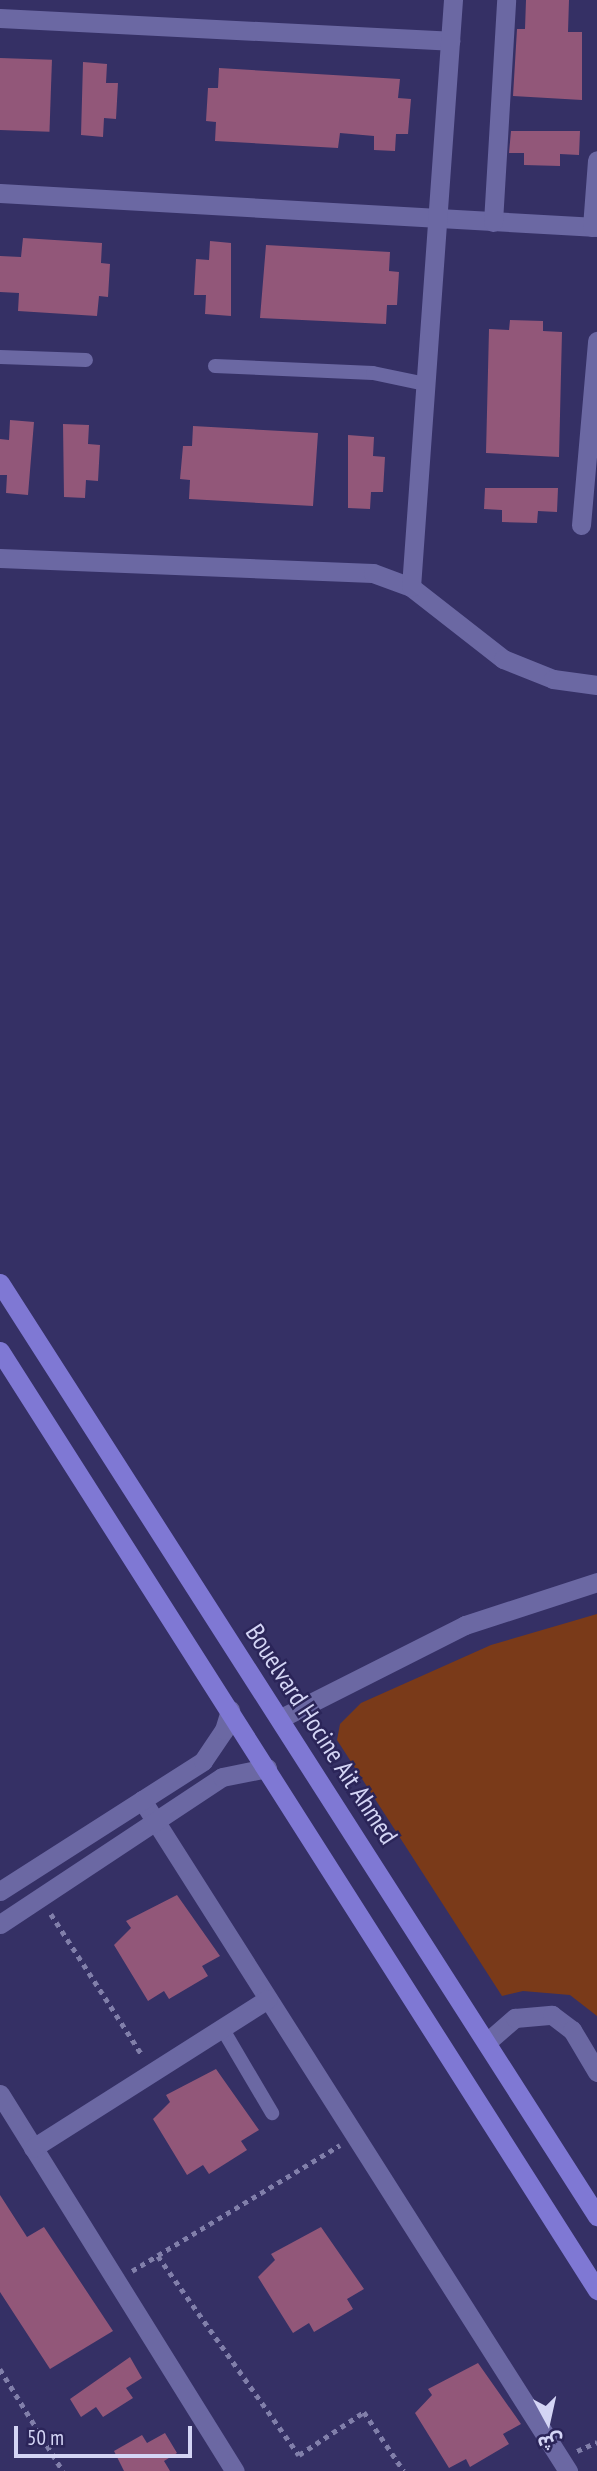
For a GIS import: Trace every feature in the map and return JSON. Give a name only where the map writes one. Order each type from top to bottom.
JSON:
[{"type":"main road","name":"Bouelvard Hocine Ait Ahmed","points":[[0,1283],[281,1718],[597,2216]]},
{"type":"main road","points":[[0,1351],[597,2290]]},
{"type":"street","points":[[411,587],[453,0]]},
{"type":"street","points":[[493,222],[506,0]]},
{"type":"street","points":[[0,18],[450,41]]},
{"type":"street","points":[[0,193],[595,227],[597,160]]},
{"type":"street","points":[[581,525],[597,341]]},
{"type":"street","points":[[0,558],[356,571],[411,587],[503,659],[553,679],[597,685]]},
{"type":"street","points":[[281,1718],[465,1625],[597,1582]]},
{"type":"street","points":[[0,1891],[203,1762],[224,1730],[230,1710]]},
{"type":"street","points":[[0,1924],[222,1777],[267,1768]]},
{"type":"street","points":[[142,1800],[568,2471]]},
{"type":"street","points":[[33,2148],[268,1999]]},
{"type":"street","points":[[486,2042],[515,2018],[552,2015],[572,2030],[596,2067]]},
{"type":"street","points":[[0,2094],[235,2471]]},
{"type":"lane","points":[[0,357],[86,360]]},
{"type":"lane","points":[[215,366],[373,373],[425,384]]},
{"type":"lane","points":[[222,2028],[272,2113]]},
{"type":"path","points":[[40,1898],[153,2072]]},
{"type":"path","points":[[116,2281],[355,2136]]},
{"type":"path","points":[[158,2256],[299,2455],[364,2412],[404,2471]]},
{"type":"path","points":[[0,2369],[63,2471]]},
{"type":"shaded area","points":[[597,1614],[597,2016],[570,1995],[523,1991],[502,1996],[337,1740],[340,1724],[361,1703],[491,1645]]},
{"type":"building","points":[[526,0],[569,0],[568,32],[582,32],[582,100],[513,96],[517,29],[525,29]]},
{"type":"building","points":[[0,58],[52,60],[49,132],[0,130]]},
{"type":"building","points":[[83,62],[107,64],[106,83],[118,83],[116,119],[104,118],[103,137],[81,135]]},
{"type":"building","points":[[219,68],[400,79],[398,98],[411,99],[408,134],[396,134],[395,151],[374,150],[374,136],[340,133],[338,148],[215,141],[216,122],[206,121],[208,88],[218,88]]},
{"type":"building","points":[[511,131],[580,131],[579,155],[560,154],[560,166],[524,165],[524,153],[509,153]]},
{"type":"building","points":[[23,238],[102,243],[101,263],[110,264],[108,297],[99,296],[97,316],[18,311],[19,293],[0,292],[0,256],[21,257]]},
{"type":"building","points":[[210,241],[231,243],[231,316],[205,314],[206,295],[194,295],[196,259],[209,260]]},
{"type":"building","points":[[266,245],[390,252],[389,271],[399,272],[397,305],[387,305],[386,324],[260,318]]},
{"type":"building","points":[[510,320],[543,321],[543,331],[562,332],[559,457],[486,453],[489,329],[509,330]]},
{"type":"building","points":[[10,420],[34,422],[28,495],[6,493],[7,475],[0,475],[0,439],[9,440]]},
{"type":"building","points":[[63,424],[89,425],[88,444],[100,445],[98,481],[86,480],[85,498],[64,497]]},
{"type":"building","points":[[193,426],[318,433],[313,506],[189,499],[190,480],[180,479],[183,446],[192,446]]},
{"type":"building","points":[[348,435],[374,437],[373,456],[385,457],[383,492],[371,492],[370,509],[348,508]]},
{"type":"building","points":[[485,488],[558,488],[557,512],[538,511],[537,523],[502,522],[502,510],[484,509]]},
{"type":"building","points":[[177,1895],[220,1956],[202,1966],[208,1976],[169,1999],[164,1991],[148,2001],[114,1945],[131,1928],[126,1921]]},
{"type":"building","points":[[216,2069],[259,2130],[241,2141],[247,2150],[209,2174],[203,2165],[187,2175],[153,2119],[170,2102],[166,2095]]},
{"type":"building","points":[[0,2195],[27,2237],[44,2227],[113,2331],[50,2369],[0,2292]]},
{"type":"building","points":[[321,2227],[364,2289],[347,2299],[353,2309],[314,2332],[309,2323],[293,2333],[258,2277],[275,2260],[271,2254]]},
{"type":"building","points":[[130,2357],[142,2378],[126,2388],[133,2398],[103,2417],[96,2407],[81,2417],[70,2399]]},
{"type":"building","points":[[478,2363],[521,2424],[503,2434],[509,2444],[470,2467],[466,2459],[449,2468],[415,2413],[432,2395],[428,2389]]},
{"type":"building","points":[[165,2433],[177,2453],[164,2461],[170,2471],[124,2471],[114,2451],[142,2435],[147,2443]]}]
